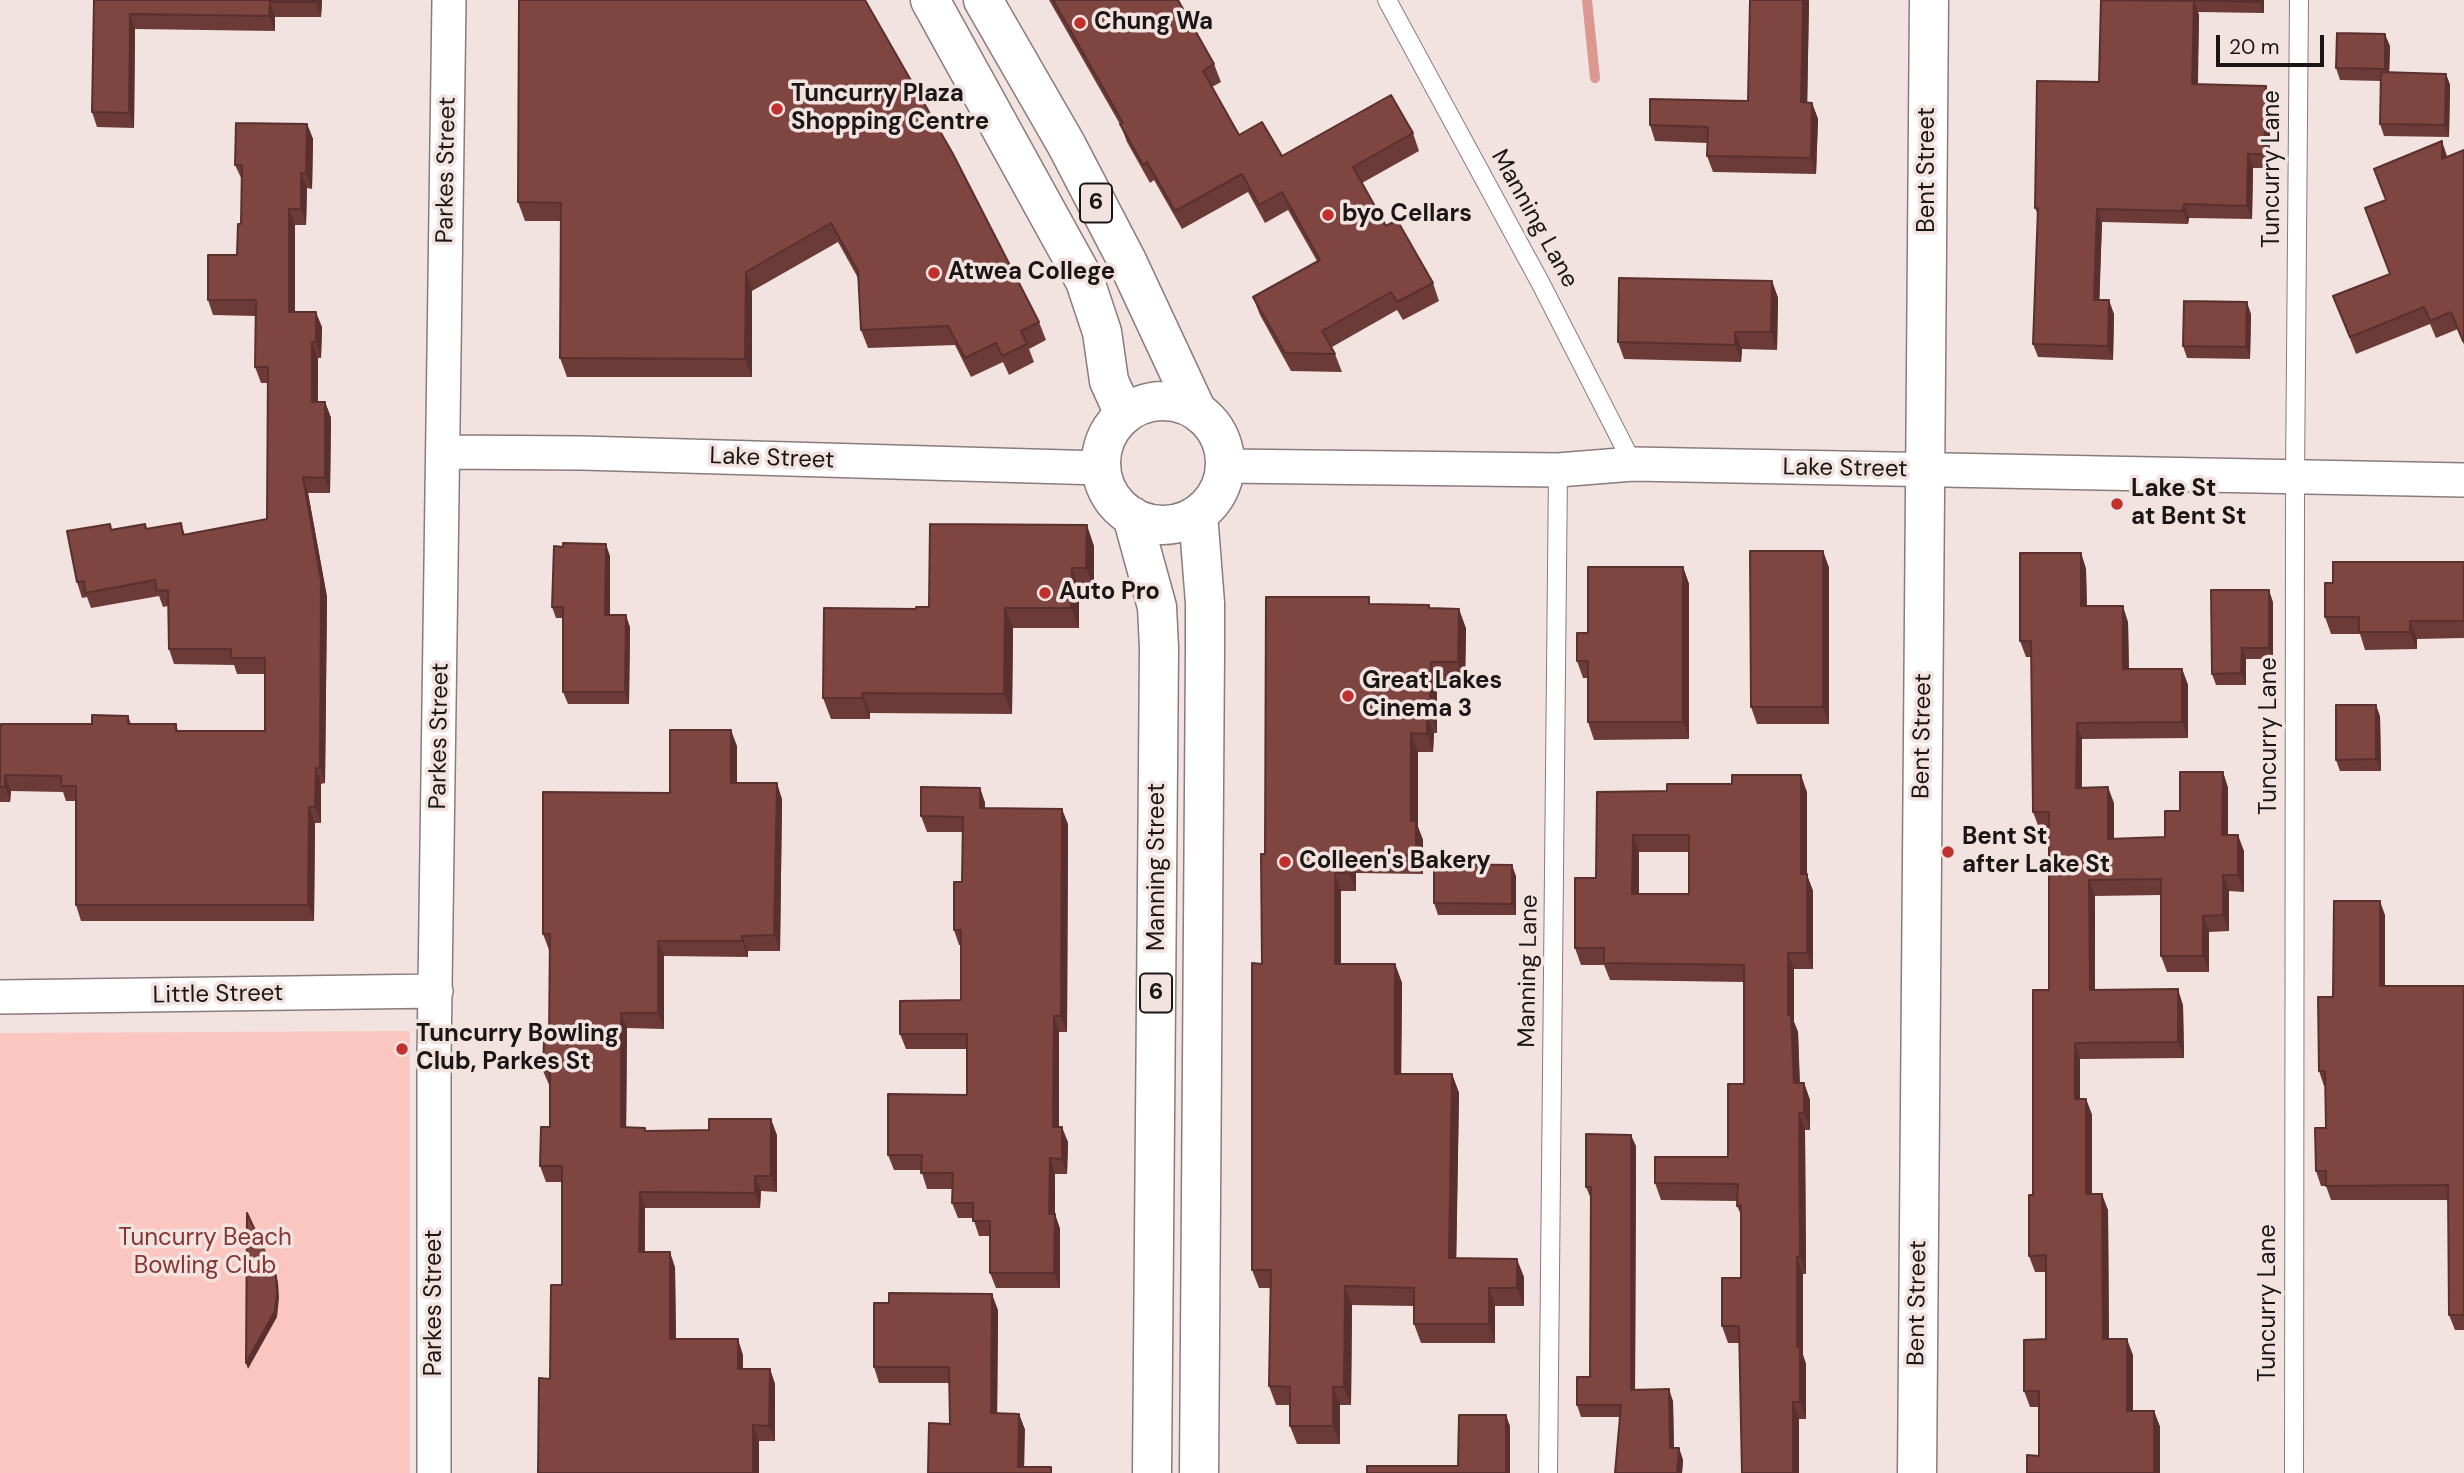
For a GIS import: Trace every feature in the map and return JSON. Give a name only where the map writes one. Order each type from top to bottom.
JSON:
[{"type":"main road","name":"6","points":[[930,0],[1085,281],[1102,332],[1109,382],[1124,414]]},
{"type":"main road","name":"6","points":[[983,0],[1066,144],[1127,261],[1197,411],[1210,422],[1219,436],[1226,466]]},
{"type":"main road","name":"Bent Street","points":[[1917,1473],[1929,0]]},
{"type":"main road","points":[[1101,468],[1107,436],[1124,414],[1143,404],[1162,401],[1197,411]]},
{"type":"main road","points":[[1132,516],[1148,523],[1166,525],[1183,521],[1209,505],[1217,493],[1226,466]]},
{"type":"main road","name":"6","points":[[1101,468],[1110,496],[1132,516]]},
{"type":"main road","name":"Manning Street","points":[[1198,513],[1205,603],[1199,1473]]},
{"type":"main road","name":"Manning Street","points":[[1132,516],[1157,607],[1159,648],[1152,1473]]},
{"type":"street","name":"Parkes Street","points":[[434,1473],[434,1058],[449,0]]},
{"type":"street","name":"Lake Street","points":[[444,452],[582,453],[1101,468]]},
{"type":"street","name":"Lake Street","points":[[1226,466],[1558,470],[1633,464],[2464,480]]},
{"type":"street","name":"Little Street","points":[[0,997],[436,991]]},
{"type":"lane","name":"Manning Lane","points":[[1387,0],[1541,284],[1633,464]]},
{"type":"lane","name":"Tuncurry Lane","points":[[2294,1473],[2295,478],[2299,0]]},
{"type":"lane","name":"Manning Lane","points":[[1548,1473],[1558,470]]},
{"type":"green space","name":"Tuncurry Beach Bowling Club","points":[[410,1031],[410,1473],[0,1473],[0,1033]]},
{"type":"building","points":[[94,0],[316,2],[270,2],[269,16],[130,14],[129,113],[92,112]]},
{"type":"building","points":[[519,0],[865,0],[953,154],[1039,322],[1021,331],[1027,344],[1002,356],[996,343],[965,358],[948,326],[861,330],[858,271],[831,223],[746,272],[745,359],[560,358],[561,203],[518,202]]},
{"type":"building","points":[[1053,0],[1178,0],[1214,64],[1203,71],[1239,135],[1262,122],[1282,156],[1391,95],[1413,133],[1353,167],[1386,226],[1397,220],[1433,283],[1397,302],[1391,292],[1322,331],[1335,354],[1285,353],[1253,297],[1320,260],[1282,192],[1259,205],[1242,174],[1175,211],[1147,162],[1143,165],[1120,124],[1123,123]]},
{"type":"building","points":[[1750,0],[1803,0],[1801,102],[1812,103],[1811,158],[1707,156],[1708,127],[1650,125],[1650,99],[1748,101]]},
{"type":"building","points":[[2101,0],[2194,1],[2192,84],[2266,86],[2264,154],[2248,154],[2247,206],[2184,204],[2183,211],[2097,209],[2094,300],[2109,300],[2108,346],[2033,344],[2038,208],[2035,208],[2037,81],[2099,82]]},
{"type":"building","points":[[2182,0],[2260,0],[2260,2]]},
{"type":"building","points":[[2337,33],[2385,34],[2385,69],[2336,68]]},
{"type":"building","points":[[2381,72],[2446,74],[2445,125],[2380,124]]},
{"type":"building","points":[[236,123],[307,124],[306,173],[301,173],[301,209],[289,209],[289,312],[316,312],[316,342],[312,342],[312,402],[325,402],[325,478],[303,477],[321,581],[320,768],[316,768],[315,807],[309,807],[308,905],[76,905],[76,786],[61,786],[61,776],[5,775],[5,787],[0,787],[1,724],[92,724],[92,715],[128,716],[128,724],[176,724],[176,731],[265,731],[265,658],[231,658],[231,649],[169,649],[168,590],[157,591],[155,580],[85,593],[84,581],[77,582],[67,531],[110,524],[111,530],[145,524],[146,529],[181,523],[183,535],[267,519],[268,367],[255,367],[256,300],[208,300],[208,255],[237,255],[238,224],[241,224],[242,165],[235,165]]},
{"type":"building","points":[[2442,141],[2442,159],[2464,150],[2464,340],[2451,312],[2430,321],[2424,307],[2350,337],[2333,296],[2390,274],[2365,208],[2386,200],[2374,169]]},
{"type":"building","points":[[1619,278],[1772,281],[1771,332],[1735,332],[1735,345],[1618,342]]},
{"type":"building","points":[[2184,301],[2247,302],[2246,347],[2183,346]]},
{"type":"building","points":[[930,524],[1087,525],[1086,568],[1072,568],[1071,608],[1005,608],[1004,694],[862,693],[862,698],[823,698],[824,608],[929,607]]},
{"type":"building","points":[[563,543],[606,544],[605,615],[626,615],[625,692],[563,692],[563,607],[552,607],[554,546],[563,547]]},
{"type":"building","points":[[1750,551],[1823,551],[1823,707],[1751,707]]},
{"type":"building","points":[[2020,553],[2081,553],[2081,606],[2123,606],[2123,669],[2182,669],[2182,722],[2077,723],[2076,788],[2108,787],[2108,839],[2165,837],[2165,811],[2180,811],[2180,772],[2223,772],[2222,835],[2238,835],[2238,875],[2223,875],[2223,915],[2203,916],[2203,956],[2161,956],[2161,879],[2089,880],[2090,990],[2178,989],[2178,1042],[2075,1043],[2075,1099],[2086,1099],[2086,1194],[2102,1194],[2103,1339],[2127,1339],[2127,1411],[2154,1411],[2154,1473],[2027,1473],[2027,1455],[2039,1456],[2039,1391],[2024,1391],[2024,1340],[2046,1339],[2046,1255],[2029,1256],[2029,1195],[2033,1195],[2033,990],[2049,990],[2049,812],[2033,812],[2031,641],[2020,641]]},
{"type":"building","points":[[2333,562],[2464,562],[2464,621],[2410,621],[2410,632],[2359,632],[2359,617],[2325,617],[2325,583],[2333,583]]},
{"type":"building","points":[[1588,567],[1683,567],[1683,722],[1588,722],[1588,661],[1577,661],[1577,633],[1588,633]]},
{"type":"building","points":[[2211,590],[2269,590],[2269,648],[2242,648],[2241,673],[2212,674]]},
{"type":"building","points":[[1266,597],[1369,597],[1369,604],[1429,605],[1429,608],[1459,609],[1458,662],[1431,662],[1427,734],[1411,733],[1411,821],[1416,821],[1416,855],[1349,855],[1349,873],[1335,873],[1335,964],[1395,964],[1395,1074],[1452,1074],[1449,1258],[1517,1259],[1517,1288],[1489,1288],[1489,1324],[1414,1324],[1414,1288],[1345,1286],[1344,1387],[1333,1387],[1333,1426],[1290,1426],[1290,1387],[1269,1386],[1271,1270],[1252,1270],[1252,963],[1262,964],[1261,854],[1265,854]]},
{"type":"building","points":[[2336,705],[2376,705],[2376,759],[2336,760]]},
{"type":"building","points":[[670,730],[731,730],[731,783],[777,783],[774,935],[742,936],[742,941],[658,941],[658,1013],[621,1013],[621,1127],[645,1128],[645,1131],[709,1130],[709,1119],[771,1119],[771,1176],[755,1176],[755,1193],[640,1192],[639,1252],[670,1252],[670,1339],[738,1339],[738,1369],[770,1369],[769,1426],[753,1425],[753,1473],[538,1473],[539,1378],[550,1379],[551,1285],[562,1285],[562,1166],[540,1166],[541,1127],[550,1127],[550,1071],[543,1071],[544,1040],[549,1040],[550,934],[543,934],[543,792],[670,793]]},
{"type":"building","points":[[1732,775],[1801,775],[1801,874],[1807,874],[1807,953],[1788,953],[1788,1015],[1791,1015],[1794,1083],[1804,1083],[1804,1113],[1799,1113],[1800,1257],[1797,1257],[1800,1402],[1793,1402],[1793,1473],[1742,1473],[1739,1326],[1722,1326],[1722,1278],[1741,1278],[1741,1205],[1737,1206],[1738,1184],[1655,1183],[1655,1157],[1728,1157],[1728,1084],[1744,1084],[1744,965],[1604,963],[1604,948],[1575,948],[1575,878],[1596,878],[1597,792],[1667,791],[1667,784],[1732,784]],"holes":[[[1633,835],[1689,835],[1689,894],[1632,894]]]},
{"type":"building","points":[[921,787],[980,788],[980,808],[1062,809],[1061,1016],[1054,1016],[1053,1127],[1062,1127],[1062,1159],[1050,1158],[1049,1214],[1055,1214],[1054,1273],[990,1273],[990,1221],[973,1221],[973,1203],[952,1203],[953,1173],[921,1173],[922,1155],[888,1155],[888,1094],[967,1095],[967,1034],[900,1034],[900,1001],[961,1000],[961,930],[954,930],[954,882],[962,882],[963,817],[921,816]]},
{"type":"building","points":[[1434,864],[1512,865],[1512,904],[1434,903]]},
{"type":"building","points":[[2334,901],[2380,901],[2380,986],[2464,986],[2464,1315],[2449,1315],[2448,1185],[2326,1186],[2326,1171],[2316,1171],[2315,1128],[2326,1128],[2325,1071],[2319,1071],[2318,997],[2333,997]]},
{"type":"building","points":[[1586,1134],[1631,1135],[1631,1390],[1669,1389],[1670,1448],[1679,1448],[1677,1473],[1615,1473],[1621,1405],[1577,1405],[1577,1377],[1590,1377],[1591,1187],[1586,1187]]},
{"type":"building","points":[[247,1213],[276,1276],[277,1293],[275,1311],[246,1363]]},
{"type":"building","points":[[889,1293],[992,1294],[991,1413],[1019,1414],[1018,1467],[1051,1467],[1051,1473],[928,1473],[929,1423],[950,1424],[949,1367],[874,1367],[874,1303],[889,1303]]},
{"type":"building","points":[[1459,1415],[1506,1415],[1506,1473],[1367,1473],[1367,1466],[1458,1466]]},
{"type":"waterway","points":[[1587,0],[1595,78]]},
{"type":"place","name":"Chung Wa","points":[[1080,23]]},
{"type":"place","name":"Tuncurry Plaza Shopping Centre","points":[[777,109]]},
{"type":"place","name":"byo Cellars","points":[[1328,215]]},
{"type":"place","name":"Atwea College","points":[[934,273]]},
{"type":"place","name":"Lake St at Bent St","points":[[2117,504]]},
{"type":"place","name":"Auto Pro","points":[[1045,593]]},
{"type":"place","name":"Great Lakes Cinema 3","points":[[1348,696]]},
{"type":"place","name":"Bent St after Lake St","points":[[1948,852]]},
{"type":"place","name":"Colleen's Bakery","points":[[1285,862]]},
{"type":"place","name":"Tuncurry Bowling Club, Parkes St","points":[[402,1049]]}]
